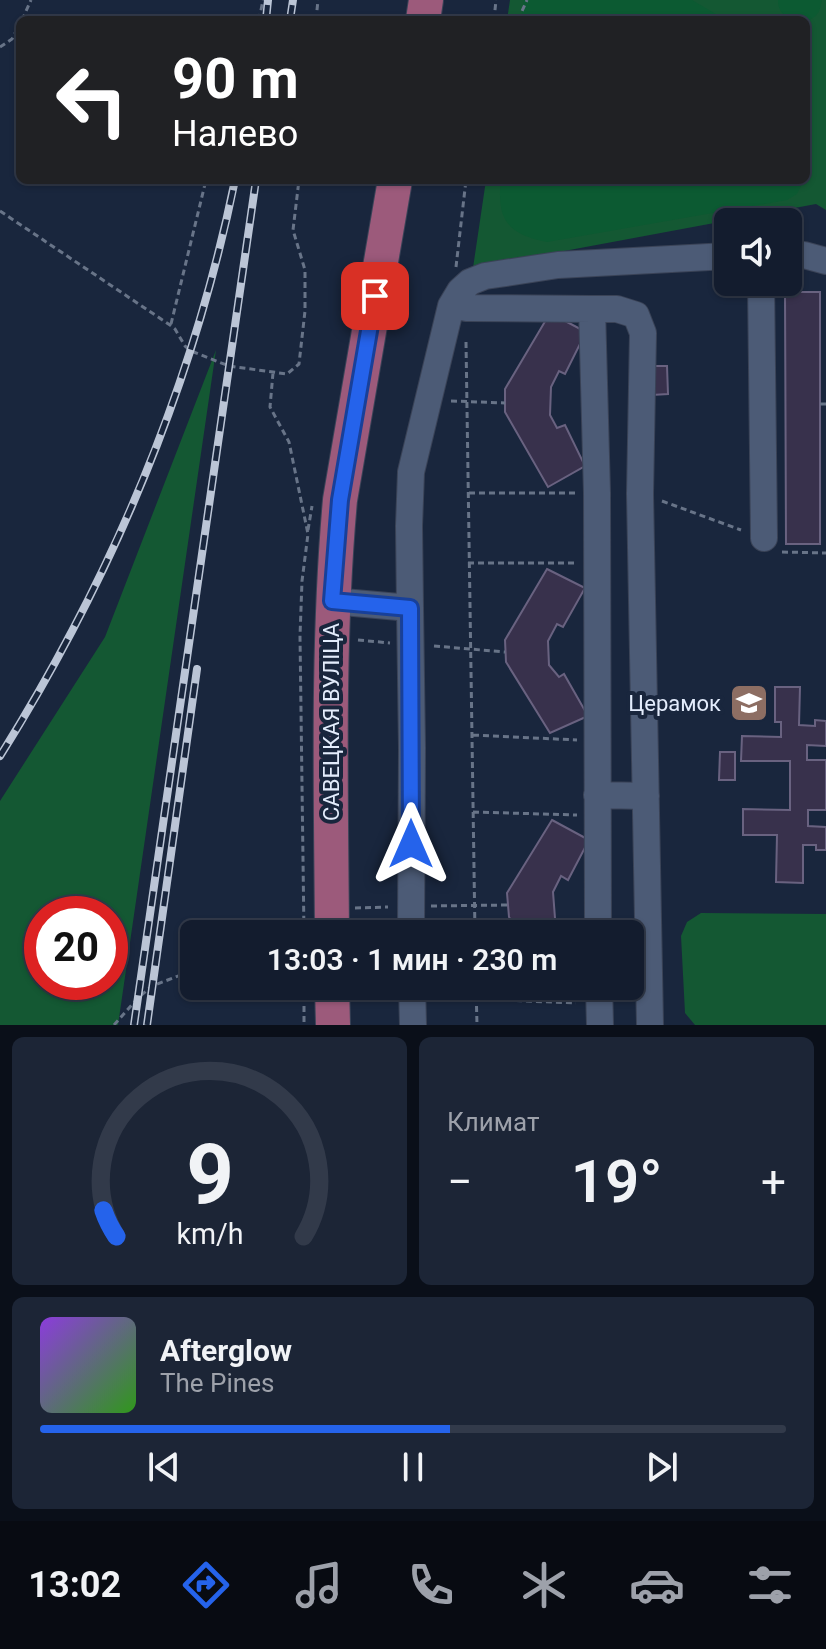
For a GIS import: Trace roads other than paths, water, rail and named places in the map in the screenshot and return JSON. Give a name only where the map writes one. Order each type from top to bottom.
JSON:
[{"type":"main road","name":"САВЕЦКАЯ ВУЛІЦА","points":[[319,920],[329,738],[332,601],[340,500],[394,184]]},
{"type":"main road","points":[[332,1000],[333,1025]]},
{"type":"street","points":[[802,255],[826,261]]},
{"type":"street","points":[[411,920],[411,472],[460,291],[470,282],[485,276],[558,265],[714,257]]},
{"type":"street","points":[[761,296],[764,538]]},
{"type":"street","points":[[458,307],[617,309],[636,315],[643,333],[640,494],[650,1025]]},
{"type":"street","points":[[592,309],[597,493],[598,920]]},
{"type":"street","points":[[597,533],[642,533]]},
{"type":"street","points":[[332,601],[410,608]]},
{"type":"street","points":[[597,806],[646,796]]},
{"type":"street","points":[[412,1000],[413,1025]]},
{"type":"railway","points":[[266,16],[268,0]]},
{"type":"railway","points":[[291,16],[293,0]]},
{"type":"railway","points":[[0,756],[78,620],[143,478],[196,332],[234,184]]},
{"type":"railway","points":[[134,1025],[255,184]]},
{"type":"railway","points":[[147,1025],[197,669]]},
{"type":"place","name":"Церамок","points":[[749,703]]}]
